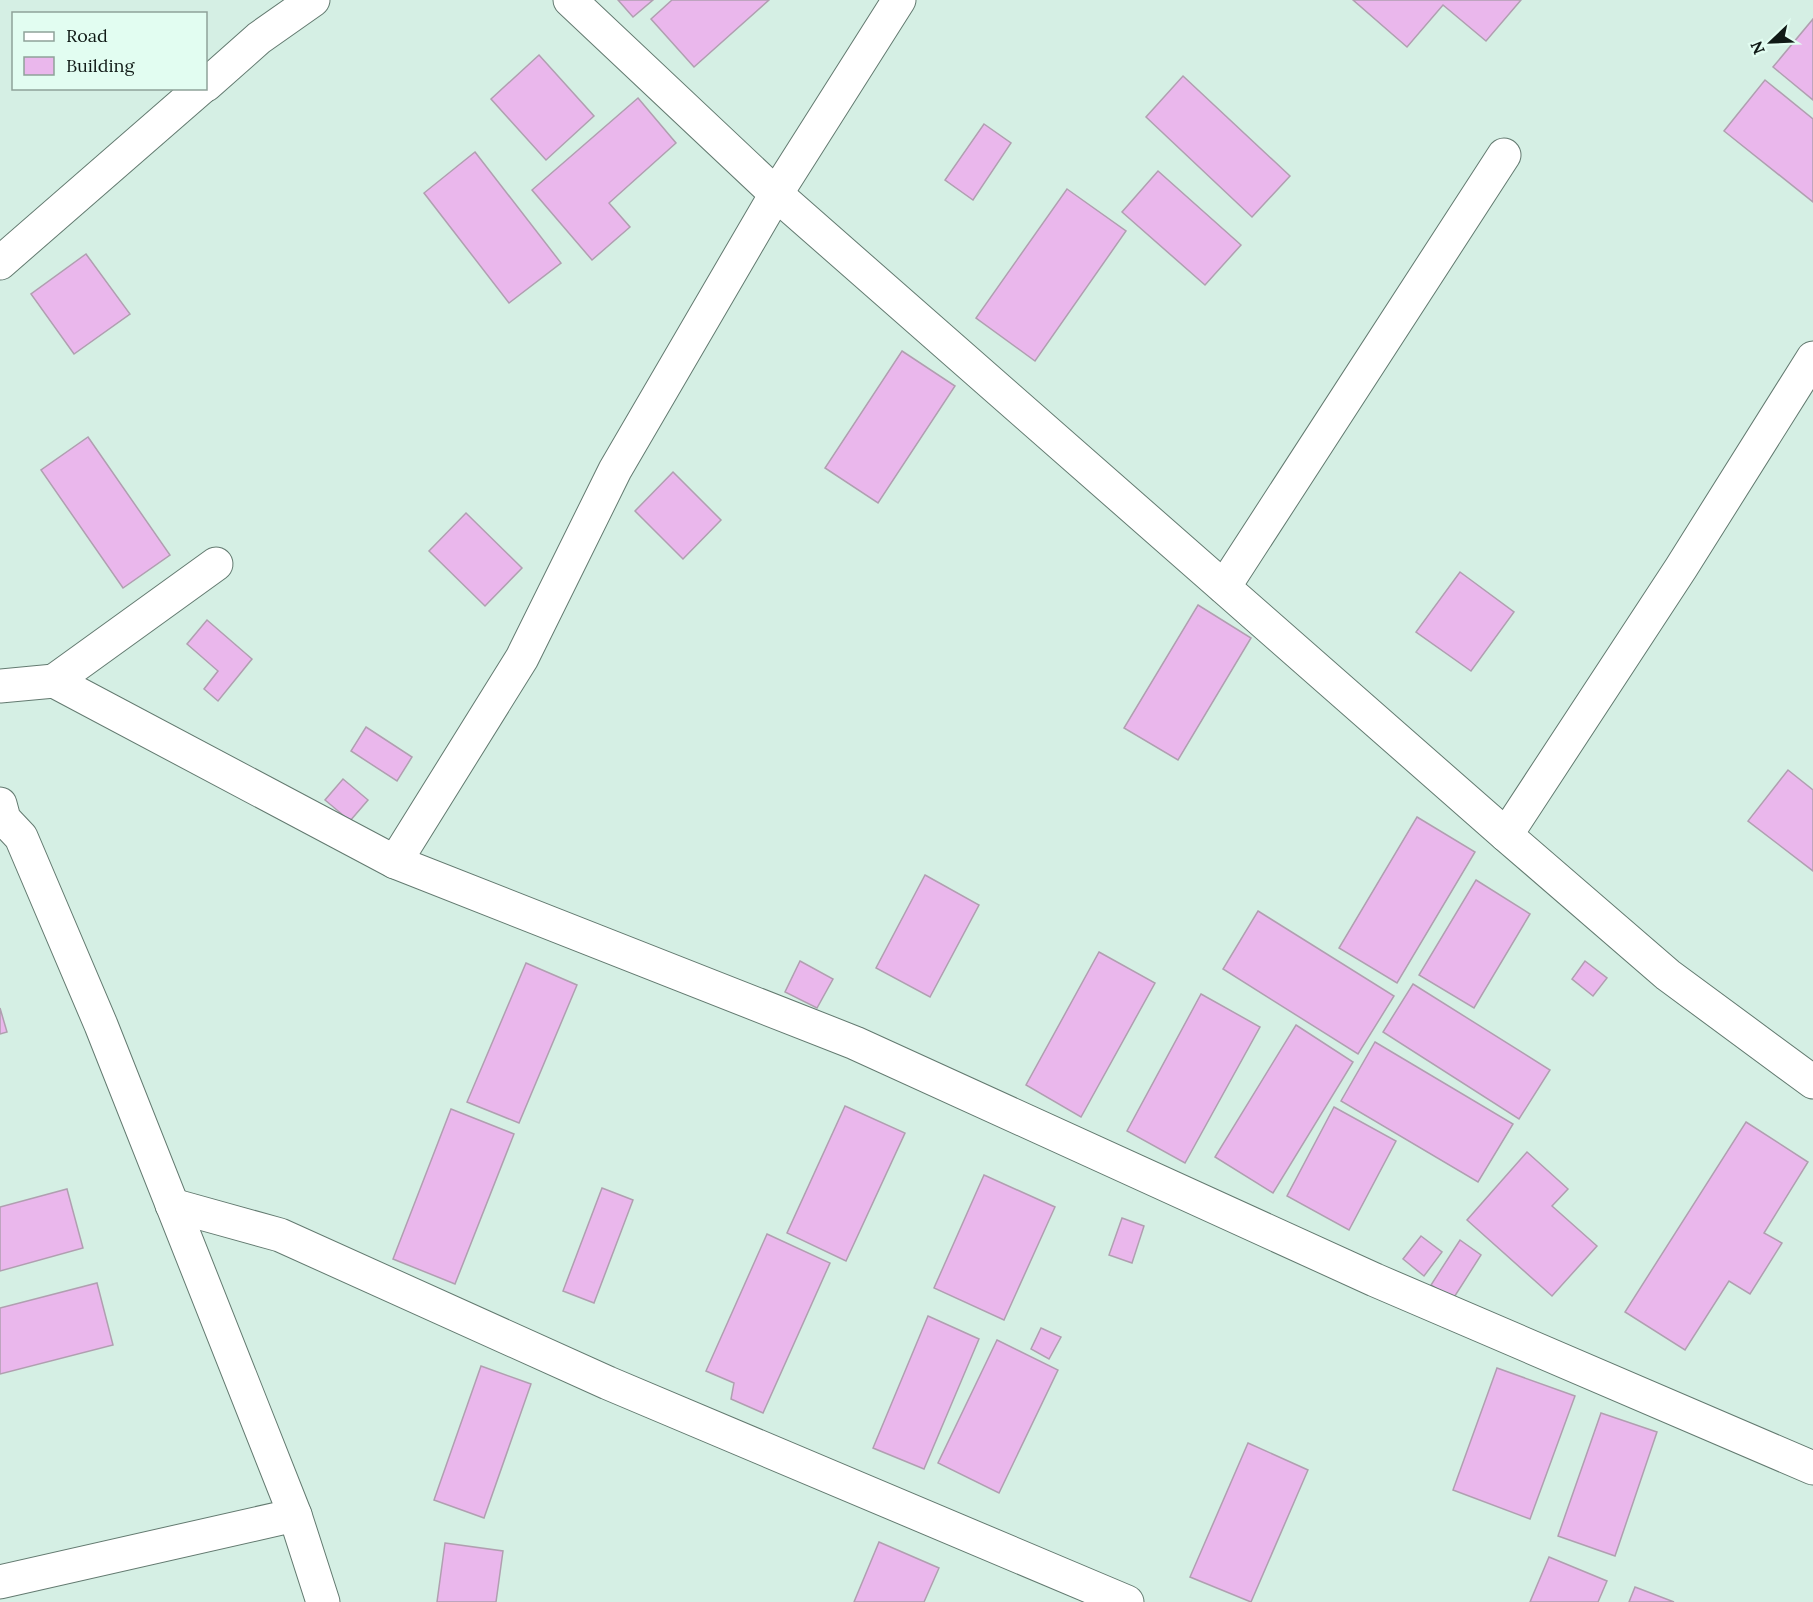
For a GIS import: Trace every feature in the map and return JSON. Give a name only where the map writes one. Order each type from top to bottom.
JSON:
[{"type":"street","points":[[207,84],[259,38],[313,0]]},
{"type":"street","points":[[570,0],[776,194],[1506,835],[1668,975],[1813,1081]]},
{"type":"street","points":[[395,862],[522,658],[615,470],[776,194],[899,0]]},
{"type":"street","points":[[0,263],[199,90]]},
{"type":"street","points":[[1224,587],[1504,155]]},
{"type":"street","points":[[1506,835],[1681,568],[1813,358]]},
{"type":"street","points":[[0,686],[54,681],[216,564]]},
{"type":"street","points":[[54,681],[395,862],[855,1043],[1375,1280],[1813,1468]]},
{"type":"street","points":[[1,814],[21,837],[101,1025],[295,1515],[322,1602]]},
{"type":"street","points":[[172,1205],[280,1235],[608,1383],[1127,1602]]},
{"type":"street","points":[[0,1582],[295,1515]]},
{"type":"building","points":[[618,0],[653,0],[633,17]]},
{"type":"building","points":[[672,0],[769,0],[694,67],[651,19]]},
{"type":"building","points":[[1353,0],[1521,0],[1486,41],[1443,5],[1407,47]]},
{"type":"building","points":[[1813,19],[1813,100],[1773,67]]},
{"type":"building","points":[[539,55],[594,116],[546,160],[491,99]]},
{"type":"building","points":[[1183,76],[1290,176],[1252,217],[1146,117]]},
{"type":"building","points":[[1765,80],[1813,119],[1813,202],[1724,131]]},
{"type":"building","points":[[638,98],[676,143],[609,203],[630,227],[592,260],[532,190]]},
{"type":"building","points":[[984,124],[1011,143],[973,200],[945,180]]},
{"type":"building","points":[[475,152],[561,263],[509,303],[424,193]]},
{"type":"building","points":[[1158,171],[1241,245],[1205,285],[1122,212]]},
{"type":"building","points":[[1067,189],[1126,231],[1035,361],[976,318]]},
{"type":"building","points":[[86,254],[130,314],[74,354],[31,294]]},
{"type":"building","points":[[902,351],[955,386],[878,503],[825,468]]},
{"type":"building","points":[[88,437],[170,555],[123,588],[41,470]]},
{"type":"building","points":[[673,472],[721,520],[683,559],[635,511]]},
{"type":"building","points":[[466,513],[522,568],[485,606],[429,551]]},
{"type":"building","points":[[1460,572],[1514,612],[1471,671],[1416,632]]},
{"type":"building","points":[[1198,605],[1251,638],[1178,760],[1124,728]]},
{"type":"building","points":[[207,620],[252,659],[218,701],[204,689],[218,671],[187,644]]},
{"type":"building","points":[[366,727],[412,757],[397,781],[351,751]]},
{"type":"building","points":[[1788,770],[1813,790],[1813,871],[1748,821]]},
{"type":"building","points":[[343,779],[368,800],[350,821],[325,800]]},
{"type":"building","points":[[1417,817],[1475,852],[1397,983],[1339,948]]},
{"type":"building","points":[[925,875],[979,905],[930,997],[876,968]]},
{"type":"building","points":[[1476,880],[1530,914],[1474,1008],[1419,975]]},
{"type":"building","points":[[1258,911],[1394,996],[1358,1054],[1223,969]]},
{"type":"building","points":[[1099,952],[1155,983],[1081,1117],[1026,1085]]},
{"type":"building","points":[[800,961],[833,979],[817,1008],[785,992]]},
{"type":"building","points":[[1585,961],[1607,978],[1593,996],[1572,979]]},
{"type":"building","points":[[526,963],[577,985],[519,1123],[467,1102]]},
{"type":"building","points":[[1413,984],[1550,1070],[1519,1119],[1383,1032]]},
{"type":"building","points":[[1201,994],[1260,1027],[1185,1163],[1127,1131]]},
{"type":"building","points":[[0,1008],[7,1032],[0,1034]]},
{"type":"building","points":[[1296,1025],[1353,1062],[1273,1193],[1215,1157]]},
{"type":"building","points":[[1375,1042],[1513,1124],[1478,1182],[1341,1101]]},
{"type":"building","points":[[845,1106],[905,1133],[846,1261],[787,1233]]},
{"type":"building","points":[[1334,1107],[1396,1141],[1349,1230],[1287,1196]]},
{"type":"building","points":[[451,1109],[514,1134],[455,1284],[393,1259]]},
{"type":"building","points":[[1746,1122],[1808,1162],[1764,1233],[1782,1243],[1750,1294],[1729,1281],[1685,1350],[1625,1312]]},
{"type":"building","points":[[1527,1152],[1568,1189],[1552,1206],[1597,1246],[1552,1296],[1467,1220]]},
{"type":"building","points":[[984,1175],[1055,1207],[1004,1320],[934,1288]]},
{"type":"building","points":[[602,1188],[633,1200],[594,1303],[563,1291]]},
{"type":"building","points":[[67,1189],[83,1248],[0,1271],[0,1207]]},
{"type":"building","points":[[1122,1218],[1144,1226],[1132,1263],[1109,1255]]},
{"type":"building","points":[[767,1234],[830,1263],[763,1413],[731,1399],[734,1383],[706,1371]]},
{"type":"building","points":[[1421,1236],[1442,1252],[1424,1276],[1403,1259]]},
{"type":"building","points":[[1460,1240],[1481,1255],[1453,1299],[1431,1285]]},
{"type":"building","points":[[97,1283],[113,1345],[0,1374],[0,1308]]},
{"type":"building","points":[[928,1316],[979,1339],[924,1469],[873,1448]]},
{"type":"building","points":[[1041,1328],[1061,1337],[1049,1359],[1031,1349]]},
{"type":"building","points":[[997,1340],[1058,1370],[999,1493],[938,1463]]},
{"type":"building","points":[[481,1366],[531,1384],[484,1518],[434,1500]]},
{"type":"building","points":[[1497,1368],[1575,1396],[1530,1519],[1453,1490]]},
{"type":"building","points":[[1601,1413],[1657,1432],[1615,1556],[1558,1536]]},
{"type":"building","points":[[1248,1443],[1308,1470],[1251,1602],[1190,1577]]},
{"type":"building","points":[[879,1542],[939,1568],[924,1602],[854,1602]]},
{"type":"building","points":[[445,1543],[503,1551],[496,1602],[437,1602]]},
{"type":"building","points":[[1549,1557],[1607,1581],[1598,1602],[1530,1602]]},
{"type":"building","points":[[1635,1587],[1674,1602],[1629,1602]]}]
